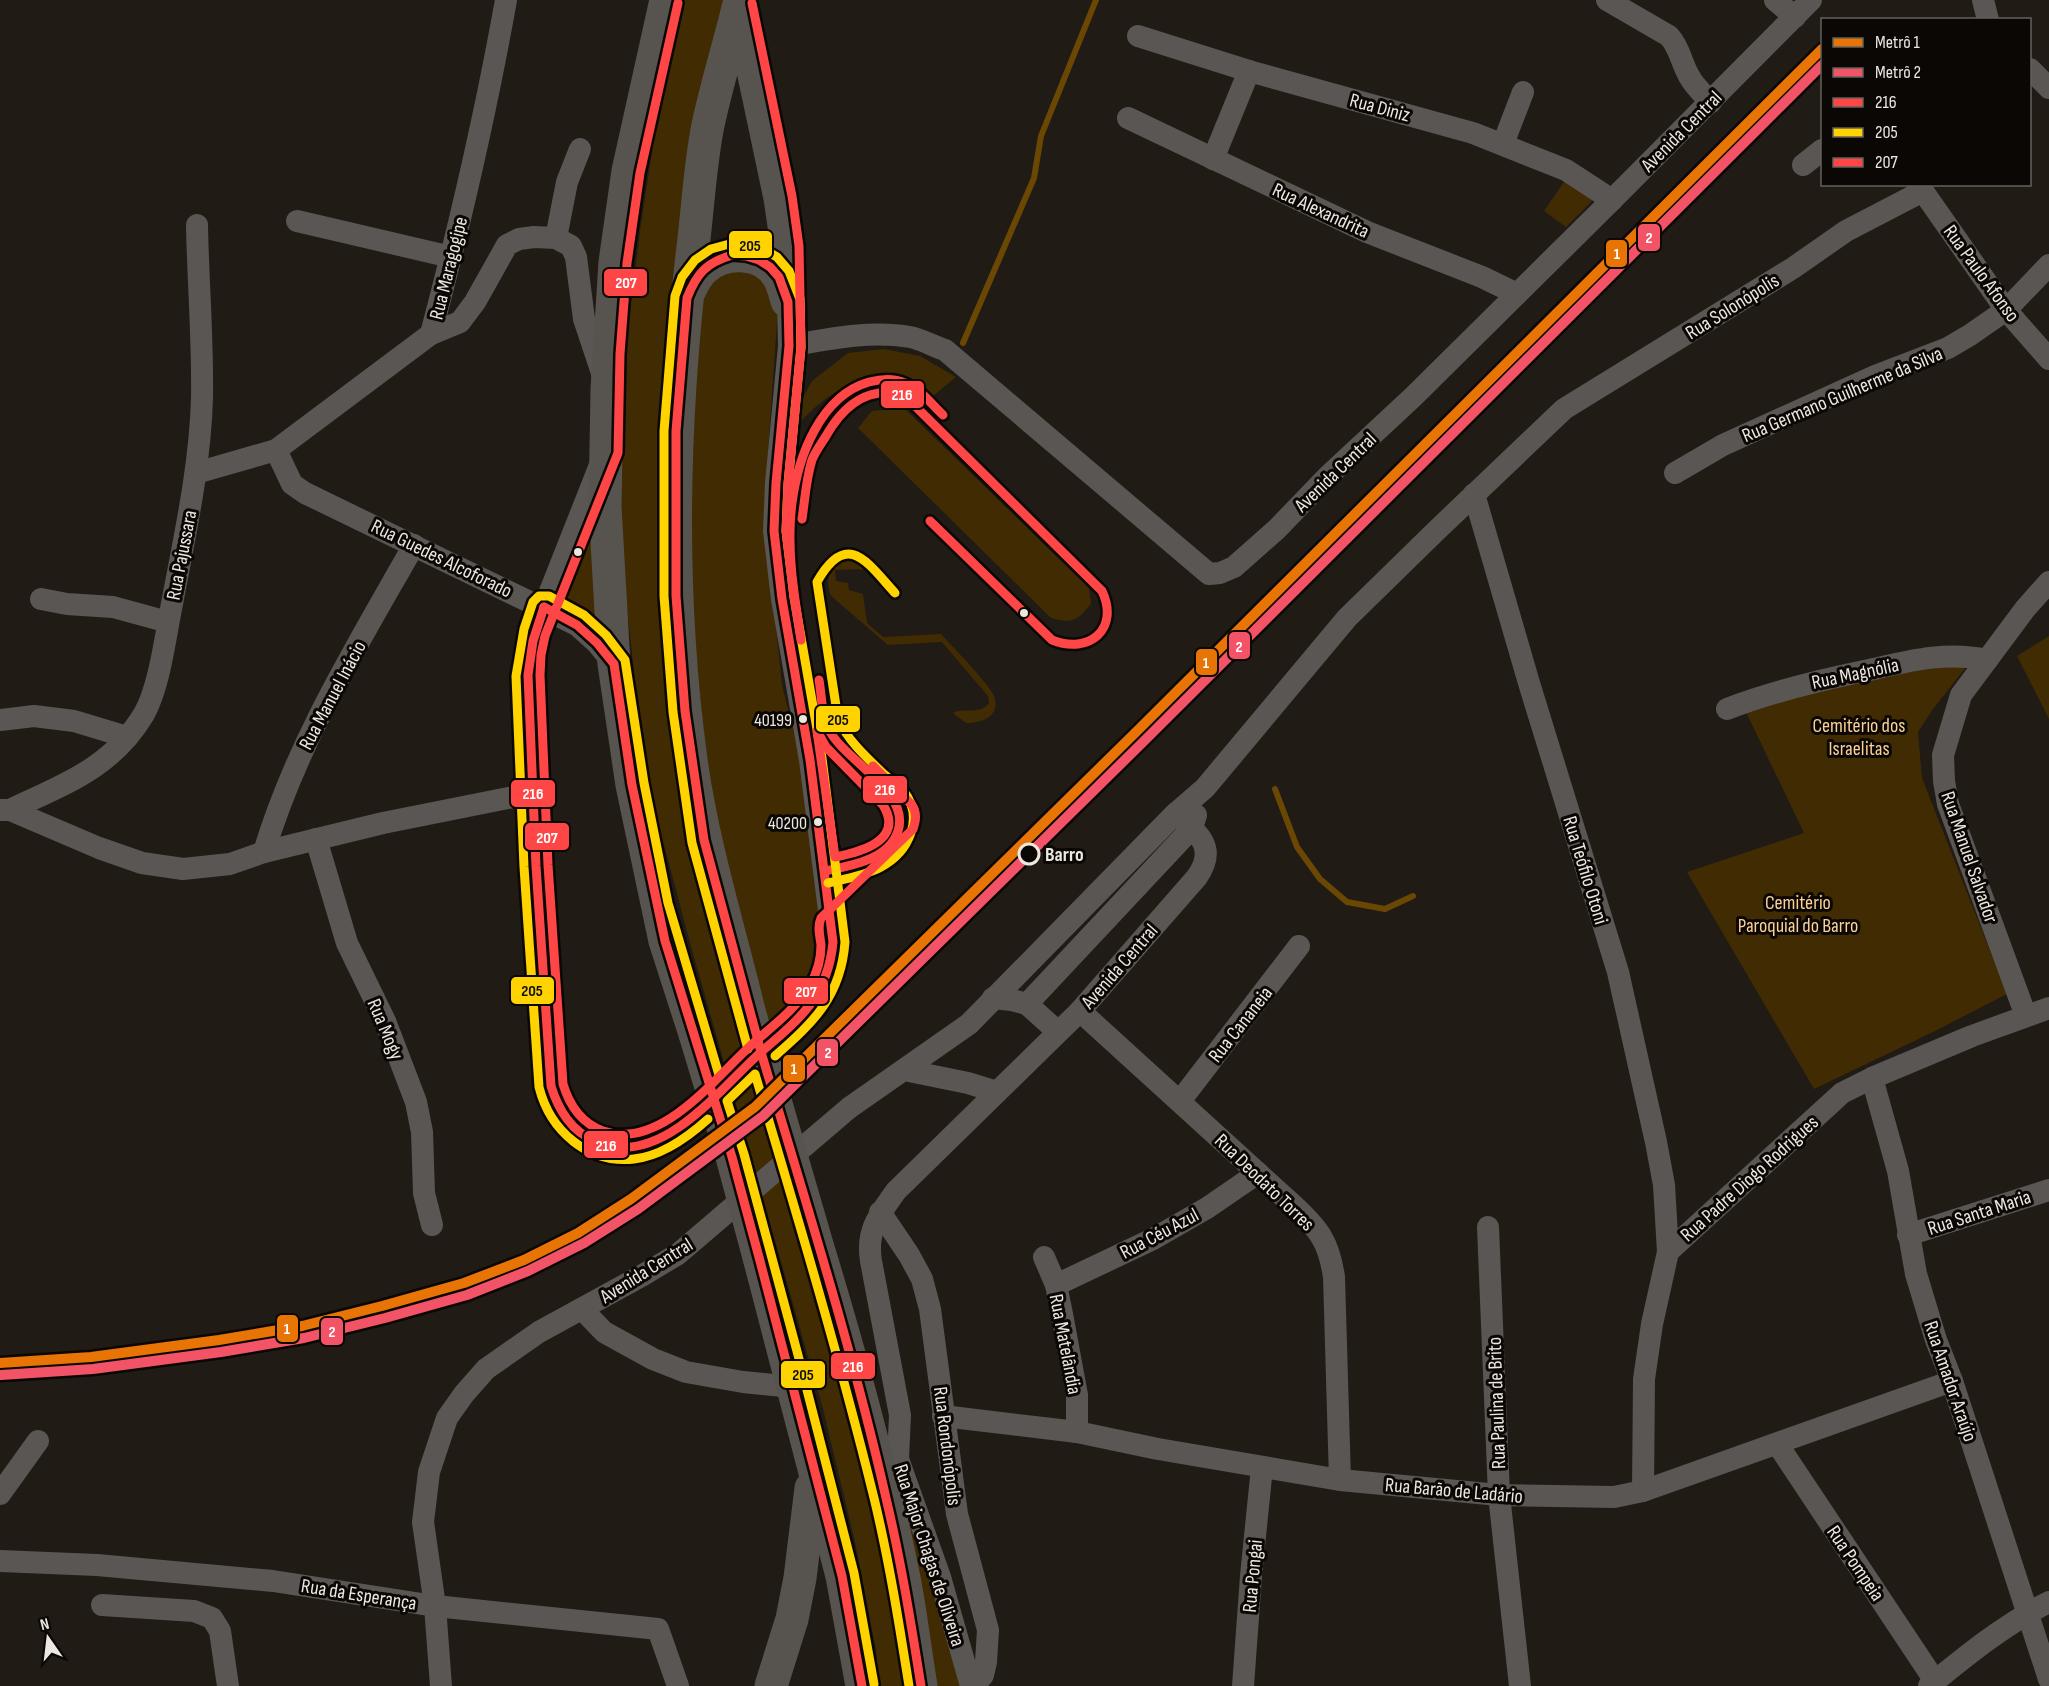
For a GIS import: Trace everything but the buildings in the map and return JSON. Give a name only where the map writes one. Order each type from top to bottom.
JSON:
[{"type":"highway","points":[[666,0],[628,171],[615,262],[607,389],[606,451],[606,539],[614,664],[632,785],[656,906],[732,1157],[760,1261],[842,1576],[862,1686]]},
{"type":"highway","points":[[740,2],[708,127],[687,298],[676,431],[675,596],[685,711],[704,840],[732,939],[748,1011],[839,1316],[888,1508],[904,1581],[921,1686]]},
{"type":"highway","points":[[740,2],[780,198],[787,246],[788,302]]},
{"type":"highway","points":[[687,298],[693,283],[703,269],[716,260],[732,255],[759,260],[770,267],[779,277],[788,302]]},
{"type":"highway","points":[[839,1316],[864,1355],[898,1459]]},
{"type":"highway","points":[[771,1686],[792,1619],[801,1578],[813,1469]]},
{"type":"street","name":"Rua Maragogipe","points":[[196,472],[276,450],[431,334],[452,258],[495,67],[506,0]]},
{"type":"street","points":[[1607,0],[1669,36],[1676,43],[1688,75],[1711,102]]},
{"type":"street","points":[[1775,0],[1795,17]]},
{"type":"street","name":"Avenida Central","points":[[789,346],[834,338],[877,335],[911,337],[945,350],[1209,574],[1220,573],[1234,567],[1277,529],[1327,477],[1414,396],[1711,102],[1811,0]]},
{"type":"street","points":[[1983,0],[1988,18]]},
{"type":"street","name":"Rua Diniz","points":[[1138,36],[1249,71],[1415,116],[1503,144],[1566,170],[1612,200]]},
{"type":"street","points":[[2031,70],[2049,88]]},
{"type":"street","points":[[1213,159],[1249,71]]},
{"type":"street","points":[[1503,144],[1523,92]]},
{"type":"street","name":"Rua Alexandrita","points":[[1128,118],[1367,232],[1482,277],[1517,294]]},
{"type":"street","points":[[556,238],[567,182],[580,149]]},
{"type":"street","points":[[1803,165],[1821,151]]},
{"type":"street","name":"Rua Paulo Afonso","points":[[1921,188],[2006,310],[2049,359]]},
{"type":"street","name":"Rua Solonópolis","points":[[1545,427],[1564,409],[1582,397],[1615,379],[1793,268],[1846,231],[1921,188]]},
{"type":"street","points":[[297,221],[452,258]]},
{"type":"street","name":"Rua Pajussara","points":[[5,810],[84,775],[108,757],[127,737],[144,714],[149,702],[160,662],[196,472],[201,398],[197,225]]},
{"type":"street","points":[[431,334],[460,322],[475,302],[507,245],[519,239],[556,238],[571,246],[576,257],[584,319],[607,389]]},
{"type":"street","name":"Rua Germano Guilherme da Silva","points":[[1675,473],[1723,445],[1875,376],[1948,348],[2006,310],[2049,265]]},
{"type":"street","points":[[606,451],[534,632],[529,653],[528,675],[551,1086],[562,1114],[583,1135],[599,1144],[628,1147],[646,1144],[669,1134],[694,1115],[767,1045],[794,1023],[820,991],[828,976],[831,962],[833,942],[815,797],[782,599],[774,531],[776,483],[789,346],[788,302]]},
{"type":"street","name":"Avenida Central","points":[[1027,1004],[1184,821],[1205,788],[1347,618],[1545,427]]},
{"type":"street","name":"Rua Guedes Alcoforado","points":[[276,450],[292,484],[305,493],[577,625],[597,643],[614,664]]},
{"type":"street","name":"Rua Teófilo Otoni","points":[[1474,494],[1529,683],[1618,972],[1664,1185],[1668,1252]]},
{"type":"street","name":"Rua Manuel Inácio","points":[[264,852],[275,816],[309,734],[414,545]]},
{"type":"street","name":"Rua Manuel Salvador","points":[[2026,1016],[1948,804],[1944,781],[1944,755],[1961,695],[2025,609],[2049,582]]},
{"type":"street","points":[[41,600],[113,607],[168,622]]},
{"type":"street","name":"Rua Magnólia","points":[[1727,709],[1775,692],[1921,659],[1952,655],[1987,660]]},
{"type":"street","points":[[0,720],[34,716],[74,721],[127,737]]},
{"type":"street","points":[[5,810],[142,863],[183,869],[230,864],[264,852],[316,839],[533,793]]},
{"type":"street","name":"Avenida Central","points":[[441,1686],[435,1606],[423,1522],[429,1472],[447,1418],[464,1394],[486,1369],[539,1332],[678,1254],[849,1108],[969,1024],[993,998],[1184,821]]},
{"type":"street","name":"Avenida Central","points":[[880,1212],[896,1191],[1080,1011],[1204,867],[1206,847],[1202,839],[1184,821]]},
{"type":"street","name":"Rua Mogy","points":[[316,839],[346,943],[385,1021],[416,1102],[422,1132],[424,1193],[432,1225]]},
{"type":"street","name":"Rua Cananeia","points":[[1180,1101],[1299,946]]},
{"type":"street","points":[[993,998],[1027,1004],[1058,1032]]},
{"type":"street","name":"Rua Padre Diogo Rodrigues","points":[[1644,1491],[1644,1379],[1652,1324],[1668,1252],[1842,1093],[1872,1078],[2049,1008]]},
{"type":"street","name":"Rua Deodato Torres","points":[[1080,1011],[1307,1218],[1327,1245],[1334,1277],[1340,1480]]},
{"type":"street","points":[[904,1070],[968,1083],[997,1092]]},
{"type":"street","name":"Rua Amador Araújo","points":[[1872,1078],[1898,1171],[1916,1274],[2049,1679]]},
{"type":"street","name":"Rua Céu Azul","points":[[1056,1285],[1153,1239],[1208,1208],[1258,1173]]},
{"type":"street","name":"Rua Santa Maria","points":[[1908,1235],[2049,1190]]},
{"type":"street","name":"Rua Rondonópolis","points":[[880,1212],[909,1254],[922,1278],[930,1309],[957,1514],[988,1630],[983,1675],[973,1686]]},
{"type":"street","name":"Rua Major Chagas de Oliveira","points":[[880,1212],[870,1236],[869,1248],[900,1415],[898,1459],[940,1577],[973,1686]]},
{"type":"street","name":"Rua Paulina de Brito","points":[[1488,1227],[1499,1495],[1520,1686]]},
{"type":"street","name":"Rua Matelândia","points":[[1044,1257],[1056,1285],[1077,1395],[1077,1432]]},
{"type":"street","points":[[582,1309],[604,1332],[664,1364],[686,1372],[743,1382],[793,1387]]},
{"type":"street","name":"Rua Barão de Ladário","points":[[943,1416],[1077,1432],[1158,1449],[1340,1480],[1499,1495],[1604,1497],[1644,1491],[1952,1381]]},
{"type":"street","points":[[0,1494],[38,1441]]},
{"type":"street","name":"Rua Pompeia","points":[[1778,1445],[1932,1684]]},
{"type":"street","name":"Rua Pongai","points":[[1243,1686],[1262,1467]]},
{"type":"street","name":"Rua da Esperança","points":[[0,1562],[97,1565],[273,1581],[435,1606],[658,1629],[678,1686]]},
{"type":"street","points":[[1932,1684],[1994,1634],[2049,1602]]},
{"type":"street","points":[[102,1605],[194,1611],[213,1618],[220,1631],[228,1686]]},
{"type":"green space","points":[[684,0],[731,0],[684,193],[668,314],[665,432],[667,610],[850,1389],[912,1686],[879,1686],[876,1650],[855,1542],[823,1409],[690,943],[654,807],[634,672],[615,498],[621,386],[640,231],[661,91]]},
{"type":"green space","points":[[1566,179],[1595,198],[1566,227],[1544,211]]},
{"type":"green space","points":[[722,271],[754,271],[779,293],[764,509],[782,685],[808,789],[826,943],[822,965],[798,1005],[779,1019],[776,1038],[767,1045],[720,900],[683,522],[692,309]]},
{"type":"green space","points":[[884,349],[920,356],[956,377],[933,396],[915,385],[897,379],[862,380],[830,396],[800,422],[794,422],[793,415],[812,381],[848,353]]},
{"type":"green space","points":[[904,408],[1089,588],[1091,604],[1082,614],[1070,621],[1051,618],[858,428],[872,411]]},
{"type":"green space","points":[[591,515],[600,638],[555,621],[536,630]]},
{"type":"green space","points":[[849,553],[857,554],[873,567],[871,569],[835,570],[836,581],[848,583],[849,590],[863,594],[867,623],[883,637],[941,634],[991,690],[996,703],[989,717],[979,722],[966,723],[954,714],[959,711],[982,709],[989,703],[988,696],[942,642],[888,645],[831,596],[828,583],[831,570],[838,560]]},
{"type":"green space","points":[[2049,636],[2049,719],[2017,656]]},
{"type":"green space","points":[[1970,662],[1918,732],[1922,778],[2007,994],[1814,1089],[1687,872],[1804,833],[1744,708],[1775,694]]},
{"type":"green space","points":[[860,1374],[967,1686],[932,1686]]},
{"type":"waterway","points":[[963,343],[1034,178],[1041,136],[1096,0]]},
{"type":"waterway","points":[[1275,789],[1297,847],[1320,879],[1347,902],[1385,909],[1413,896]]},
{"type":"metro line","name":"1","points":[[0,1363],[91,1357],[219,1340],[302,1326],[382,1306],[464,1283],[524,1260],[578,1233],[631,1199],[755,1107],[1133,735],[1821,50]]},
{"type":"metro line","name":"2","points":[[1,1375],[93,1369],[221,1352],[304,1338],[385,1318],[467,1295],[528,1271],[584,1243],[638,1209],[763,1116],[1141,744],[1821,66]]},
{"type":"transit line","name":"207","points":[[678,3],[640,173],[627,263],[620,354],[618,453],[545,636],[541,655],[548,865],[563,1084],[572,1106],[588,1123],[603,1131],[623,1134],[643,1131],[663,1123],[699,1096],[804,994],[815,976],[819,961],[821,918],[914,826],[915,814],[912,805],[873,766]]},
{"type":"transit line","name":"207","points":[[752,3],[792,196],[799,246],[801,347],[788,484],[786,531],[794,597],[801,640],[792,572],[790,520],[795,485],[814,430],[837,400],[852,389],[878,380],[896,380],[911,386],[943,415]]},
{"type":"transit line","name":"205","points":[[748,1049],[692,843],[673,712],[664,596],[664,431],[675,296],[682,277],[695,260],[711,249],[733,243],[748,244],[777,257],[789,271],[800,299],[801,347],[788,484],[786,531],[794,597],[822,758],[845,942],[838,978],[831,993],[813,1019],[775,1056]]},
{"type":"transit line","name":"216","points":[[732,255],[759,260],[770,267],[779,277],[788,302],[789,346],[776,483],[774,531],[782,599],[810,760],[833,942],[825,977],[810,1005],[761,1052],[704,840],[685,711],[676,596],[676,431],[687,298],[704,270],[715,262],[732,255]]},
{"type":"transit line","name":"216","points":[[802,519],[812,460],[840,416],[858,400],[868,396],[879,393],[904,395],[1102,591],[1107,605],[1104,627],[1089,641],[1078,644],[1066,644],[1052,640],[930,521]]},
{"type":"transit line","name":"205","points":[[828,883],[868,873],[891,861],[899,853],[911,833],[913,812],[910,801],[903,790],[858,749],[838,719],[817,582],[828,566],[838,557],[847,554],[857,556],[866,562],[895,593]]},
{"type":"transit line","name":"205","points":[[708,1119],[683,1139],[655,1154],[634,1159],[617,1159],[601,1156],[573,1141],[552,1118],[544,1103],[539,1087],[524,867],[516,676],[524,629],[533,602],[539,596],[549,596],[584,615],[606,635],[625,660],[644,783],[668,903],[719,1075]]},
{"type":"transit line","name":"216","points":[[544,607],[533,641],[528,675],[536,866],[551,1086],[558,1103],[567,1119],[587,1137],[614,1147],[635,1146],[656,1140],[695,1115],[761,1052]]},
{"type":"transit line","name":"216","points":[[544,607],[577,625],[597,643],[614,664],[632,785],[665,941],[732,1157],[760,1261],[842,1576],[862,1686]]},
{"type":"transit line","name":"216","points":[[819,680],[823,712],[829,730],[837,742],[886,790],[895,803],[899,817],[898,831],[893,841],[878,855],[846,867],[825,871]]},
{"type":"transit line","name":"207","points":[[817,731],[826,747],[883,805],[888,817],[888,827],[884,836],[857,852],[835,857],[817,731]]},
{"type":"transit line","name":"216","points":[[761,1052],[827,1274],[873,1442],[896,1545],[921,1686]]},
{"type":"transit line","name":"205","points":[[874,1684],[854,1573],[744,1154],[727,1101],[755,1074],[861,1445],[889,1568],[909,1686]]},
{"type":"place","name":"40199","points":[[803,719]]},
{"type":"place","name":"40200","points":[[818,822]]},
{"type":"place","name":"Barro","points":[[1029,854]]},
{"type":"park label","name":"Cemitério dos Israelitas","points":[[1859,736]]},
{"type":"park label","name":"Cemitério Paroquial do Barro","points":[[1798,914]]}]
